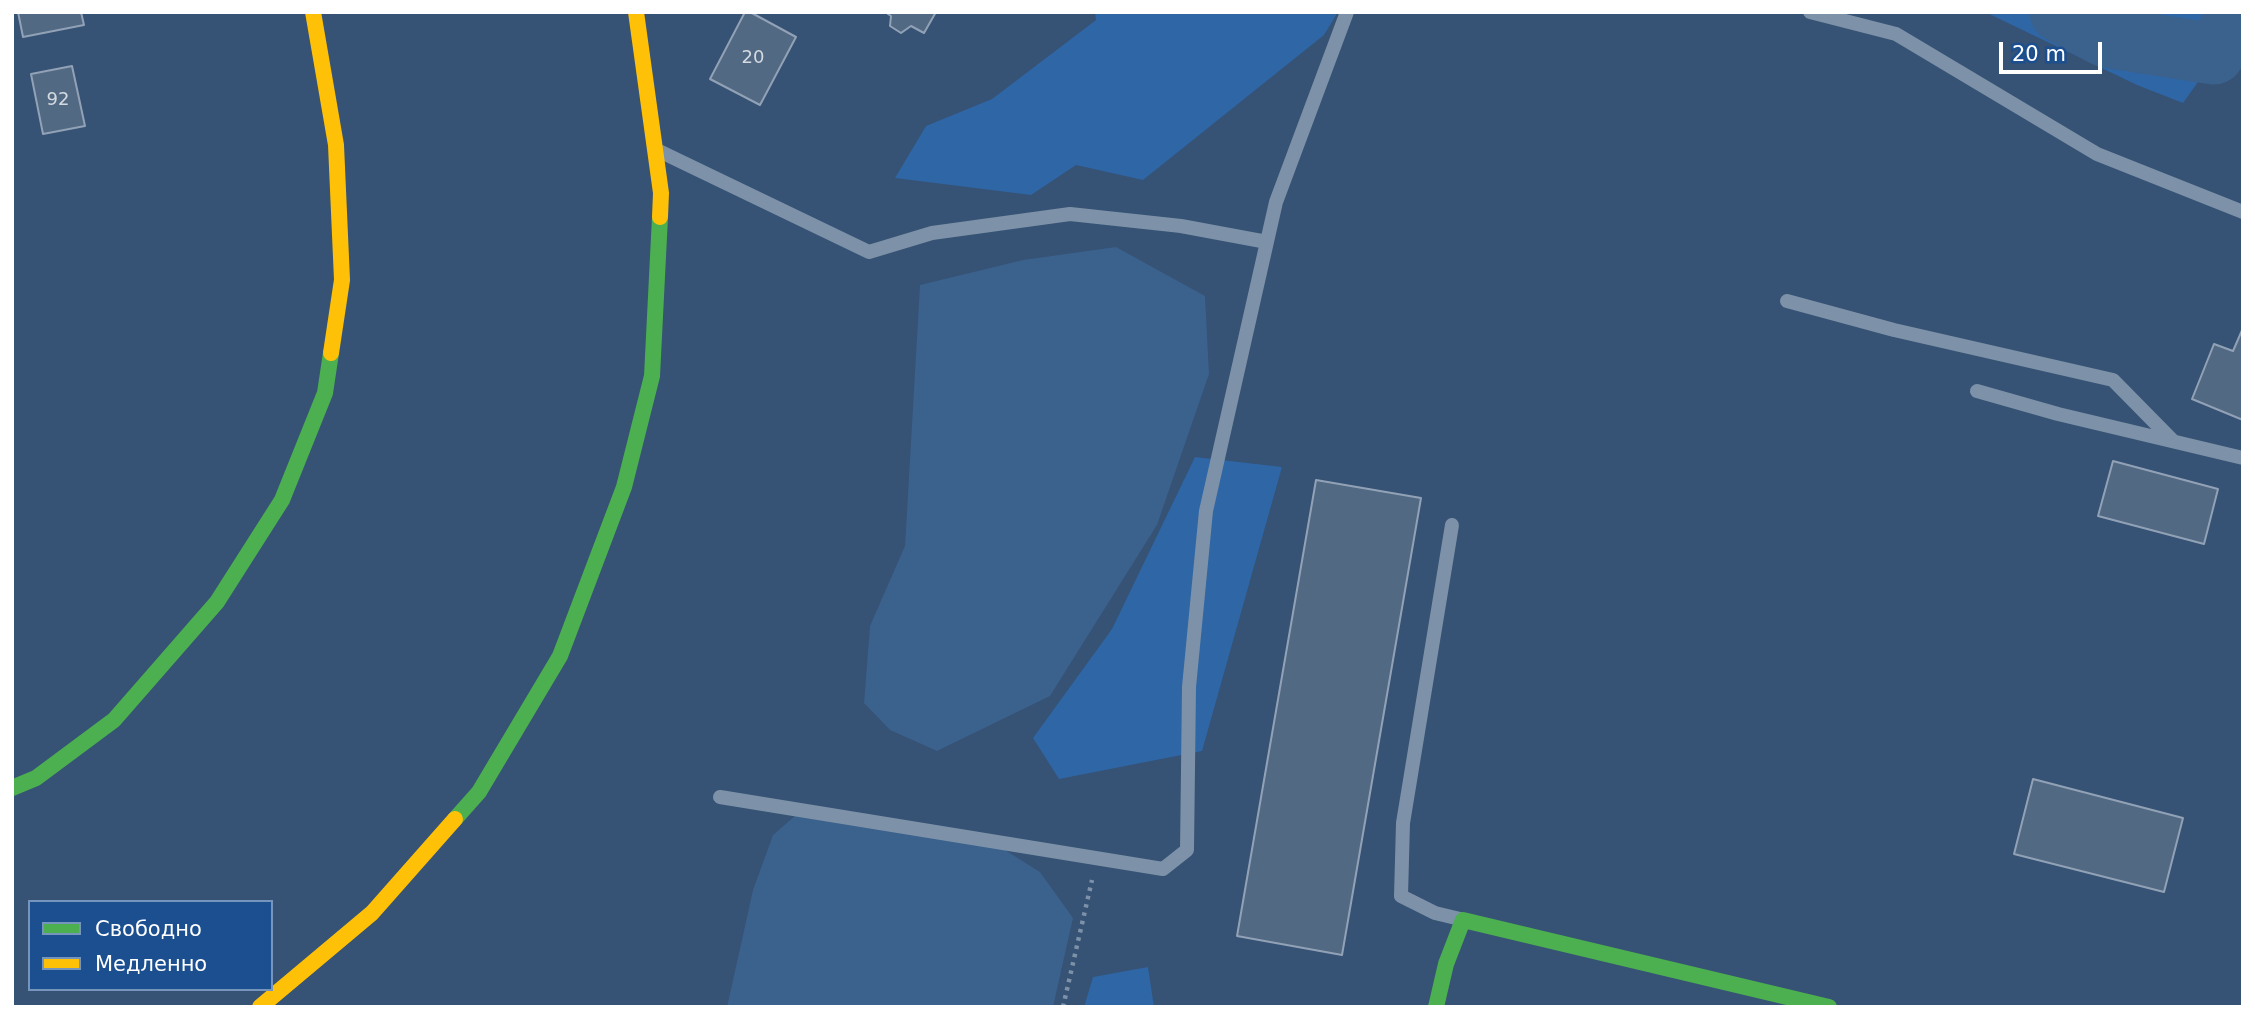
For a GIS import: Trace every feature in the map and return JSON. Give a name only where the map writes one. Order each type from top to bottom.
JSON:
[{"type":"street","points":[[12,788],[36,778],[114,720],[217,602],[282,500],[325,393],[342,280],[336,145],[313,12]]},
{"type":"street","points":[[260,1007],[372,913],[479,792],[560,656],[624,487],[652,376],[661,193],[636,12]]},
{"type":"street","points":[[1436,1007],[1446,964],[1463,920],[1829,1007]]},
{"type":"lane","points":[[720,797],[1163,869],[1187,850],[1189,687],[1206,511],[1276,202],[1347,12]]},
{"type":"lane","points":[[1810,12],[1896,34],[2097,154],[2243,212]]},
{"type":"lane","points":[[655,148],[869,252],[932,233],[1070,215],[1181,226],[1266,242]]},
{"type":"lane","points":[[1787,301],[1894,330],[2113,380],[2173,441]]},
{"type":"lane","points":[[1977,391],[2058,414],[2243,458]]},
{"type":"lane","points":[[1452,525],[1402,823],[1401,896],[1435,914],[1463,920]]},
{"type":"path","points":[[1063,1007],[1097,859]]},
{"type":"shaded area","points":[[1095,12],[1338,12],[1324,35],[1143,180],[1076,165],[1031,195],[895,178],[926,126],[992,99],[1096,20]]},
{"type":"shaded area","points":[[1985,12],[2243,12],[2243,19],[2183,103],[2137,85]]},
{"type":"shaded area","points":[[1116,247],[1205,296],[1209,374],[1157,525],[1050,696],[937,751],[890,730],[864,703],[870,626],[905,546],[920,285],[1023,260]]},
{"type":"shaded area","points":[[1195,457],[1282,467],[1202,751],[1059,779],[1033,738],[1112,629]]},
{"type":"shaded area","points":[[796,815],[989,840],[1040,872],[1073,918],[1053,1007],[727,1007],[753,890],[773,835]]},
{"type":"shaded area","points":[[1148,967],[1154,1007],[1084,1007],[1093,977]]},
{"type":"building","points":[[18,12],[81,12],[84,25],[23,37]]},
{"type":"building","points":[[745,12],[750,12],[796,37],[760,105],[710,79]]},
{"type":"building","points":[[885,12],[936,12],[924,33],[911,26],[901,33],[890,26],[891,16]]},
{"type":"building","points":[[72,66],[85,126],[43,134],[31,74]]},
{"type":"building","points":[[2243,328],[2243,420],[2192,399],[2214,344],[2233,351]]},
{"type":"building","points":[[2113,461],[2218,489],[2204,544],[2098,516]]},
{"type":"building","points":[[1316,480],[1421,498],[1342,955],[1237,936]]},
{"type":"building","points":[[2033,779],[2183,818],[2164,892],[2014,854]]},
{"type":"waterway","points":[[2060,12],[2106,37],[2214,54],[2240,12]]},
{"type":"traffic: fast","points":[[455,819],[479,792],[560,656],[624,487],[652,376],[660,217]]},
{"type":"traffic: fast","points":[[12,788],[36,778],[114,720],[217,602],[282,500],[325,393],[331,353]]},
{"type":"traffic: fast","points":[[1436,1007],[1446,964],[1463,920],[1829,1007]]},
{"type":"traffic: slow","points":[[313,12],[336,145],[342,280],[331,353]]},
{"type":"traffic: slow","points":[[636,12],[661,193],[660,217]]},
{"type":"traffic: slow","points":[[260,1007],[372,913],[455,819]]}]
